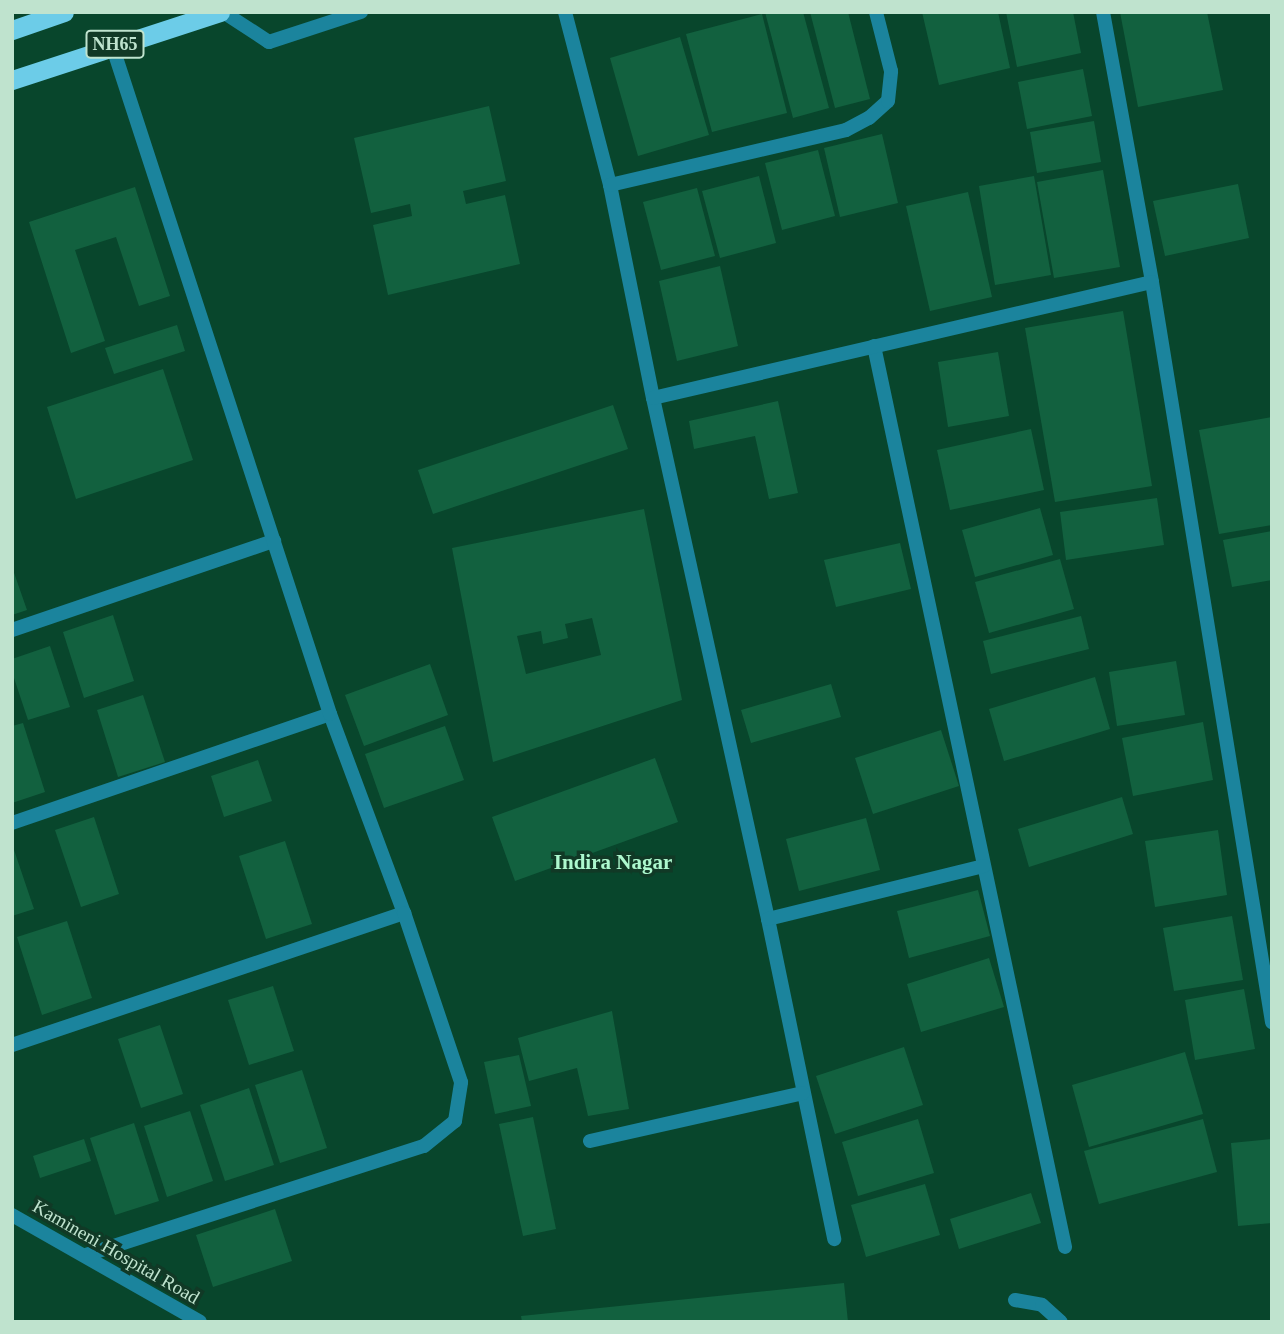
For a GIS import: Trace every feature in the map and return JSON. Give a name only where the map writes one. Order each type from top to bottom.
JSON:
[{"type":"highway","name":"NH65","points":[[12,30],[64,12]]},
{"type":"highway","name":"NH65","points":[[12,80],[112,45],[222,12]]},
{"type":"street","points":[[222,12],[270,42],[361,12]]},
{"type":"street","points":[[565,12],[610,185],[653,398],[768,919],[834,1239]]},
{"type":"street","points":[[610,185],[846,130],[869,118],[888,101],[891,71],[876,12]]},
{"type":"street","points":[[1103,12],[1153,282],[1272,1022]]},
{"type":"street","points":[[86,1255],[424,1146],[455,1121],[461,1082],[404,913],[330,714],[112,45]]},
{"type":"street","points":[[653,398],[1153,282]]},
{"type":"street","points":[[874,346],[1065,1247]]},
{"type":"street","points":[[12,630],[274,541]]},
{"type":"street","points":[[12,822],[330,714]]},
{"type":"street","points":[[768,919],[984,866]]},
{"type":"street","points":[[12,1045],[404,913]]},
{"type":"street","points":[[590,1141],[803,1093]]},
{"type":"street","name":"Kamineni Hospital Road","points":[[12,1215],[200,1322]]},
{"type":"street","points":[[1015,1300],[1042,1305],[1061,1322]]},
{"type":"building","points":[[765,12],[803,12],[829,108],[793,118]]},
{"type":"building","points":[[810,12],[848,12],[870,99],[835,108]]},
{"type":"building","points":[[922,12],[998,12],[1010,68],[939,85]]},
{"type":"building","points":[[1006,12],[1073,12],[1081,53],[1017,67]]},
{"type":"building","points":[[1120,12],[1207,12],[1223,90],[1138,107]]},
{"type":"building","points":[[762,14],[787,113],[712,132],[686,34]]},
{"type":"building","points":[[680,37],[709,135],[638,156],[610,58]]},
{"type":"building","points":[[1083,69],[1092,116],[1027,129],[1018,82]]},
{"type":"building","points":[[489,106],[506,181],[463,191],[466,204],[505,195],[520,264],[388,295],[373,225],[412,216],[410,204],[371,213],[354,138]]},
{"type":"building","points":[[1094,121],[1101,162],[1037,173],[1030,132]]},
{"type":"building","points":[[882,134],[898,203],[840,217],[824,148]]},
{"type":"building","points":[[818,150],[835,216],[782,230],[765,163]]},
{"type":"building","points":[[1103,170],[1120,267],[1054,278],[1037,182]]},
{"type":"building","points":[[759,176],[776,243],[720,258],[702,191]]},
{"type":"building","points":[[1034,176],[1051,275],[995,285],[979,186]]},
{"type":"building","points":[[1238,184],[1249,238],[1165,256],[1153,201]]},
{"type":"building","points":[[135,187],[170,296],[139,306],[116,237],[75,250],[105,341],[71,353],[29,222]]},
{"type":"building","points":[[697,188],[715,256],[661,270],[643,202]]},
{"type":"building","points":[[968,192],[992,297],[930,311],[906,206]]},
{"type":"building","points":[[720,266],[738,346],[677,361],[659,281]]},
{"type":"building","points":[[1123,311],[1152,486],[1055,502],[1025,328]]},
{"type":"building","points":[[177,325],[185,351],[114,374],[105,348]]},
{"type":"building","points":[[998,352],[1009,416],[948,427],[938,362]]},
{"type":"building","points":[[163,369],[193,460],[76,499],[47,407]]},
{"type":"building","points":[[778,401],[798,493],[769,499],[755,436],[694,449],[689,421]]},
{"type":"building","points":[[613,405],[628,449],[433,514],[418,470]]},
{"type":"building","points":[[1272,417],[1272,525],[1219,534],[1199,430]]},
{"type":"building","points":[[1031,429],[1044,490],[950,510],[937,450]]},
{"type":"building","points":[[1157,498],[1164,545],[1066,560],[1060,512]]},
{"type":"building","points":[[1040,508],[1053,555],[975,577],[962,530]]},
{"type":"building","points":[[644,509],[682,700],[493,762],[452,548]],"holes":[[[592,618],[601,655],[526,674],[517,636],[541,631],[543,644],[568,638],[565,624]]]},
{"type":"building","points":[[1272,531],[1272,580],[1232,587],[1223,540]]},
{"type":"building","points":[[900,543],[911,589],[836,607],[824,560]]},
{"type":"building","points":[[1060,559],[1074,609],[989,633],[975,582]]},
{"type":"building","points":[[12,567],[27,610],[12,615]]},
{"type":"building","points":[[113,615],[134,681],[84,698],[63,632]]},
{"type":"building","points":[[1081,616],[1089,649],[991,674],[983,641]]},
{"type":"building","points":[[50,646],[70,707],[28,720],[12,672],[12,659]]},
{"type":"building","points":[[1176,661],[1185,715],[1117,726],[1109,672]]},
{"type":"building","points":[[430,664],[448,715],[364,746],[345,695]]},
{"type":"building","points":[[1095,677],[1110,729],[1004,761],[989,709]]},
{"type":"building","points":[[831,684],[841,717],[751,743],[741,710]]},
{"type":"building","points":[[143,695],[165,762],[118,777],[97,710]]},
{"type":"building","points":[[1203,722],[1213,780],[1133,796],[1122,738]]},
{"type":"building","points":[[23,723],[45,792],[12,803],[12,726]]},
{"type":"building","points":[[445,726],[464,780],[384,808],[365,754]]},
{"type":"building","points":[[941,730],[959,786],[873,814],[855,758]]},
{"type":"building","points":[[655,758],[678,822],[515,881],[492,817]]},
{"type":"building","points":[[258,760],[272,801],[224,817],[211,776]]},
{"type":"building","points":[[1122,797],[1133,834],[1029,867],[1018,829]]},
{"type":"building","points":[[94,817],[119,894],[81,907],[55,830]]},
{"type":"building","points":[[866,818],[880,870],[799,891],[786,839]]},
{"type":"building","points":[[1218,830],[1227,895],[1155,907],[1145,841]]},
{"type":"building","points":[[285,841],[312,924],[266,939],[239,856]]},
{"type":"building","points":[[12,844],[34,909],[12,916]]},
{"type":"building","points":[[978,890],[990,936],[909,958],[897,911]]},
{"type":"building","points":[[1232,916],[1243,980],[1174,991],[1163,928]]},
{"type":"building","points":[[67,921],[92,998],[42,1015],[17,937]]},
{"type":"building","points":[[989,958],[1004,1007],[921,1032],[907,984]]},
{"type":"building","points":[[273,986],[294,1051],[249,1065],[228,1000]]},
{"type":"building","points":[[1244,989],[1255,1049],[1195,1060],[1185,1000]]},
{"type":"building","points":[[612,1011],[629,1109],[588,1116],[577,1068],[529,1081],[518,1038]]},
{"type":"building","points":[[160,1025],[183,1094],[141,1108],[118,1039]]},
{"type":"building","points":[[904,1047],[923,1105],[835,1134],[816,1076]]},
{"type":"building","points":[[1185,1052],[1203,1114],[1089,1147],[1072,1085]]},
{"type":"building","points":[[519,1055],[531,1106],[495,1114],[484,1062]]},
{"type":"building","points":[[302,1070],[327,1148],[280,1163],[255,1085]]},
{"type":"building","points":[[249,1088],[274,1165],[225,1181],[200,1105]]},
{"type":"building","points":[[190,1111],[213,1181],[167,1197],[144,1126]]},
{"type":"building","points":[[533,1117],[556,1229],[523,1236],[499,1124]]},
{"type":"building","points":[[918,1119],[934,1173],[858,1196],[842,1142]]},
{"type":"building","points":[[1203,1119],[1217,1172],[1099,1204],[1084,1151]]},
{"type":"building","points":[[134,1123],[159,1201],[115,1215],[90,1138]]},
{"type":"building","points":[[84,1139],[91,1161],[40,1178],[33,1156]]},
{"type":"building","points":[[1272,1139],[1272,1223],[1238,1226],[1231,1143]]},
{"type":"building","points":[[925,1184],[940,1235],[866,1257],[851,1205]]},
{"type":"building","points":[[1031,1193],[1041,1223],[959,1249],[950,1219]]},
{"type":"building","points":[[275,1209],[292,1261],[213,1287],[196,1235]]},
{"type":"building","points":[[844,1283],[848,1322],[522,1322],[521,1316]]},
{"type":"district","name":"Indira Nagar","points":[[613,862]]}]
